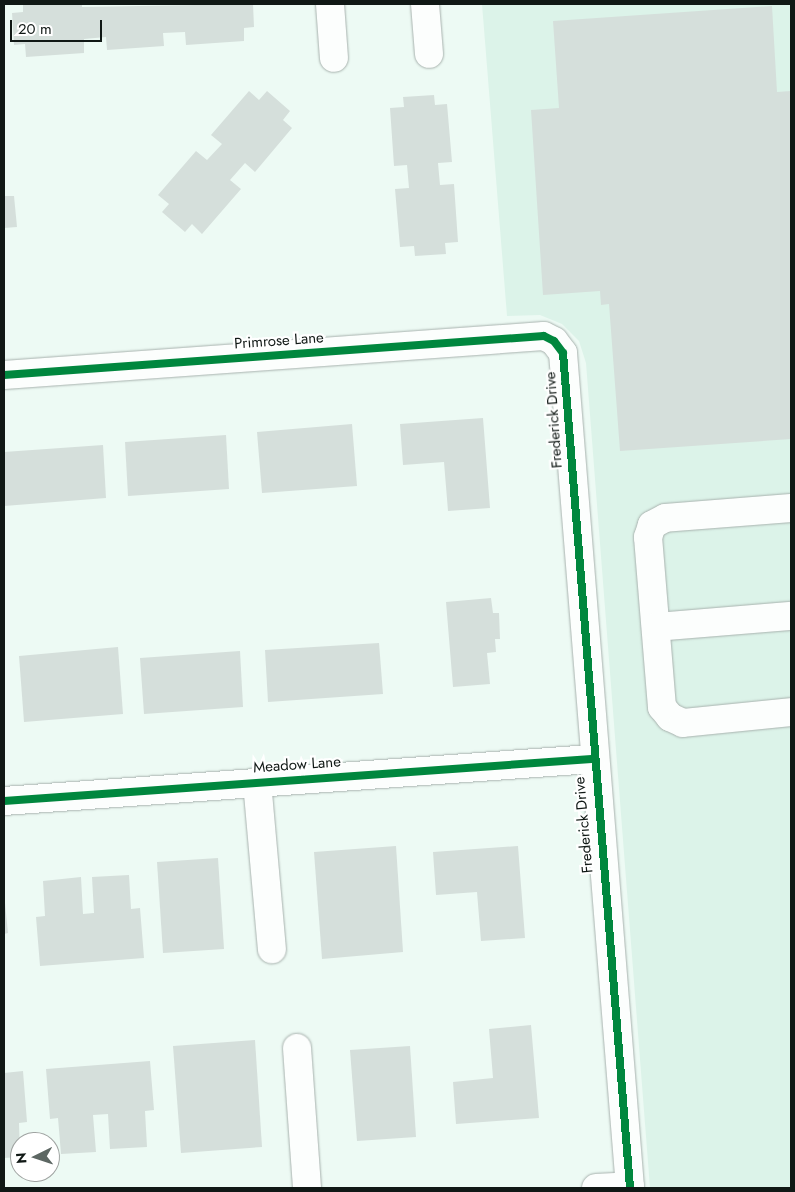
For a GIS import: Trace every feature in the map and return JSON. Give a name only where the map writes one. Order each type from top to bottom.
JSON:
[{"type":"street","points":[[330,4],[334,58]]},
{"type":"street","points":[[425,4],[429,54]]},
{"type":"street","name":"Primrose Lane","points":[[4,375],[544,336],[554,341]]},
{"type":"street","name":"Frederick Drive","points":[[554,341],[563,353],[592,760],[630,1187]]},
{"type":"street","points":[[791,508],[665,518],[652,525],[648,537],[662,706],[670,717],[683,723],[791,712]]},
{"type":"street","points":[[656,627],[791,616]]},
{"type":"street","name":"Meadow Lane","points":[[4,801],[592,760]]},
{"type":"street","points":[[258,782],[272,949]]},
{"type":"street","points":[[297,1048],[307,1188]]},
{"type":"street","points":[[596,1188],[630,1187]]},
{"type":"shaded area","points":[[482,4],[791,4],[791,1188],[650,1188],[586,363],[579,341],[562,324],[540,315],[507,316]]},
{"type":"building","points":[[23,4],[82,4],[82,7],[253,4],[254,27],[244,28],[244,41],[186,45],[185,32],[163,33],[164,46],[107,50],[106,37],[84,39],[84,53],[26,57],[25,44],[14,45],[12,13],[23,12]]},
{"type":"building","points":[[772,6],[777,92],[791,91],[791,439],[620,451],[609,304],[601,305],[600,291],[543,295],[531,110],[559,108],[553,21]]},
{"type":"building","points":[[249,91],[259,100],[267,91],[290,111],[283,120],[292,128],[255,172],[245,163],[230,180],[241,189],[202,234],[192,224],[185,232],[162,212],[169,204],[158,195],[196,151],[207,160],[222,144],[211,135]]},
{"type":"building","points":[[434,95],[435,105],[447,104],[452,162],[438,163],[440,185],[454,184],[458,242],[445,243],[446,254],[415,256],[414,246],[400,247],[395,189],[409,188],[407,165],[394,166],[390,108],[404,107],[403,97]]},
{"type":"building","points":[[4,196],[14,196],[17,227],[4,228]]},
{"type":"building","points":[[483,418],[490,508],[448,511],[444,462],[403,465],[400,424]]},
{"type":"building","points":[[352,424],[357,486],[262,493],[257,432]]},
{"type":"building","points":[[226,435],[229,489],[128,496],[125,442]]},
{"type":"building","points":[[103,445],[106,498],[4,506],[4,452]]},
{"type":"building","points":[[491,598],[493,613],[499,613],[500,639],[495,639],[496,652],[487,653],[490,684],[453,687],[446,602]]},
{"type":"building","points":[[379,643],[383,694],[268,702],[265,650]]},
{"type":"building","points":[[118,647],[123,714],[24,722],[19,656]]},
{"type":"building","points":[[240,651],[243,707],[144,714],[140,658]]},
{"type":"building","points":[[396,846],[403,952],[322,959],[314,852]]},
{"type":"building","points":[[518,846],[525,938],[481,941],[477,892],[436,895],[433,852]]},
{"type":"building","points":[[218,858],[224,949],[163,953],[157,862]]},
{"type":"building","points":[[129,875],[131,909],[140,908],[144,958],[40,966],[36,917],[45,916],[43,881],[81,877],[83,914],[94,913],[92,877]]},
{"type":"building","points":[[4,893],[8,933],[4,934]]},
{"type":"building","points":[[531,1025],[539,1118],[456,1124],[453,1082],[493,1078],[489,1029]]},
{"type":"building","points":[[255,1040],[262,1147],[181,1153],[173,1046]]},
{"type":"building","points":[[410,1046],[416,1137],[357,1141],[350,1050]]},
{"type":"building","points":[[150,1061],[154,1110],[145,1111],[147,1147],[110,1149],[108,1114],[93,1115],[96,1152],[61,1154],[58,1118],[50,1119],[46,1069]]},
{"type":"building","points":[[23,1071],[27,1122],[19,1123],[19,1132],[10,1132],[10,1158],[4,1158],[4,1073]]},
{"type":"cycle path","points":[[4,375],[544,336],[554,341],[563,353],[630,1188]]},
{"type":"cycle path","points":[[4,801],[592,759]]}]
